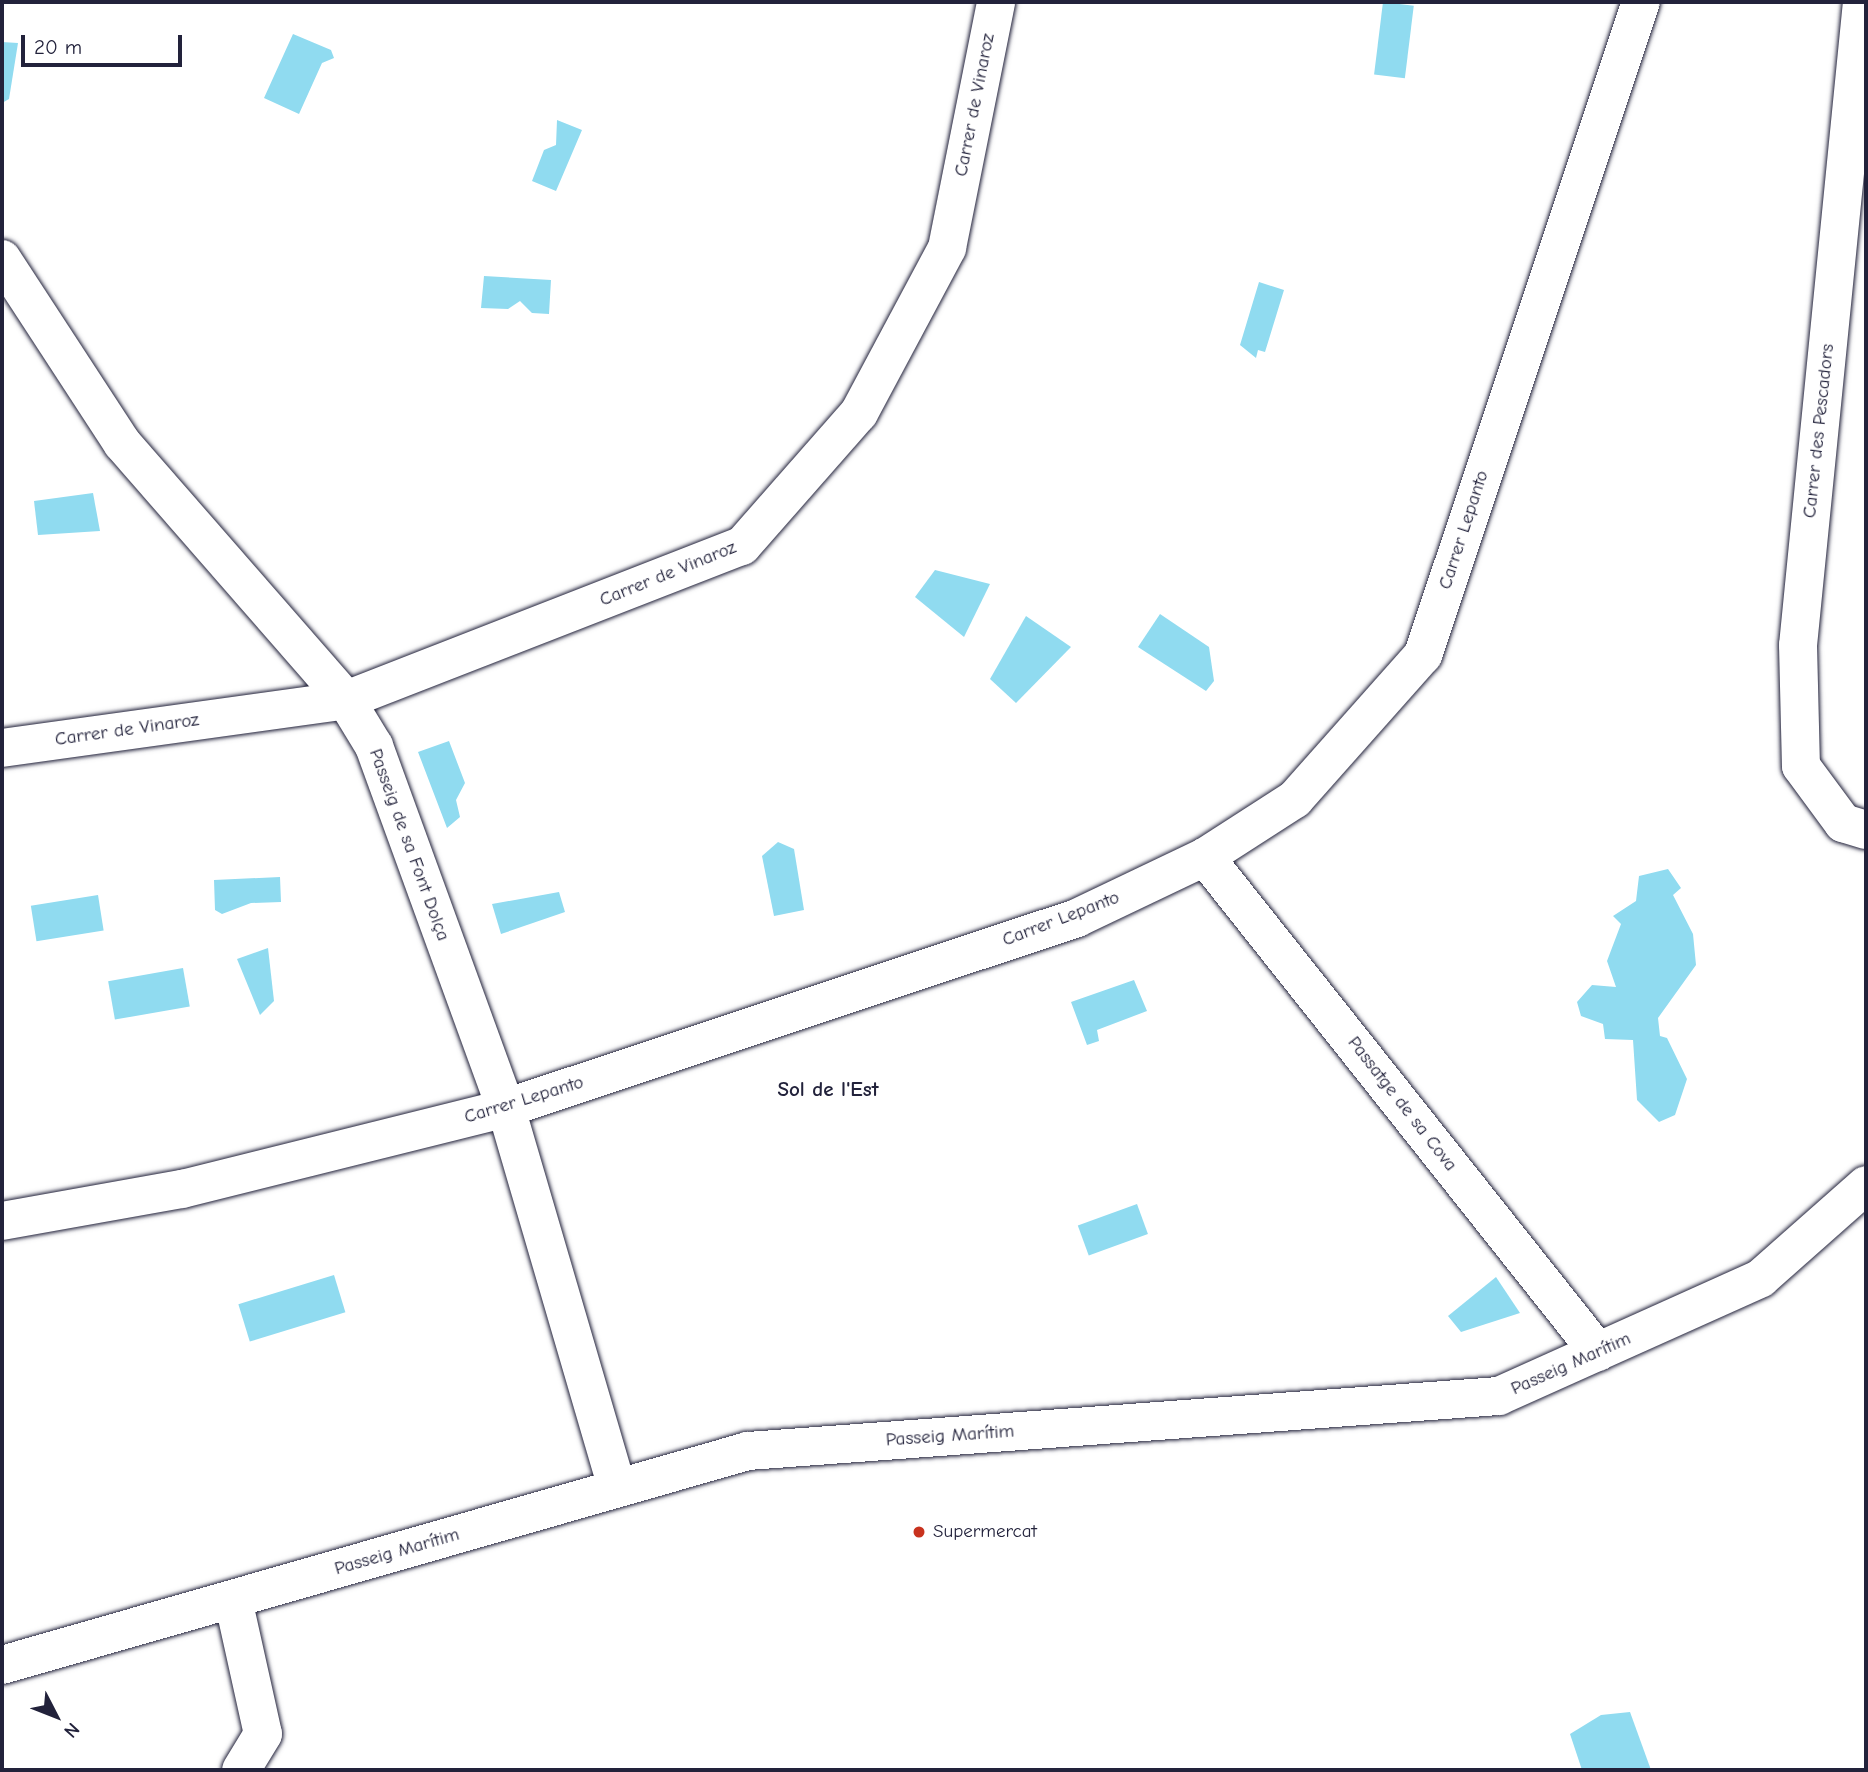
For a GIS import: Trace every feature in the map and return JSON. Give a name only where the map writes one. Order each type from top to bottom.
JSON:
[{"type":"street","name":"Carrer de Vinaroz","points":[[2,748],[346,700],[742,546],[859,413],[947,248],[996,2]]},
{"type":"street","name":"Carrer Lepanto","points":[[2,1221],[182,1189],[506,1108],[1077,918],[1205,857],[1295,799],[1423,655],[1641,2]]},
{"type":"street","name":"Carrer des Pescadors","points":[[1862,2],[1798,645],[1801,766],[1843,823],[1866,830]]},
{"type":"street","name":"Passeig de sa Font Dolça","points":[[2,259],[122,443],[346,700],[374,746],[506,1108],[617,1488]]},
{"type":"street","name":"Passatge de sa Cova","points":[[1205,857],[1598,1352]]},
{"type":"street","name":"Passeig Marítim","points":[[2,1665],[748,1451],[1499,1396],[1761,1278],[1866,1185]]},
{"type":"street","points":[[233,1599],[263,1734],[241,1770]]},
{"type":"water","points":[[1383,2],[1414,6],[1405,78],[1374,74]]},
{"type":"water","points":[[293,34],[331,50],[334,58],[322,63],[299,114],[264,98]]},
{"type":"water","points":[[2,42],[18,43],[9,99],[2,103]]},
{"type":"water","points":[[557,120],[582,130],[556,191],[532,181],[544,150],[556,145]]},
{"type":"water","points":[[484,276],[551,280],[549,314],[532,313],[520,301],[508,309],[481,308]]},
{"type":"water","points":[[1259,282],[1284,290],[1265,352],[1258,350],[1256,358],[1240,345]]},
{"type":"water","points":[[93,493],[100,531],[38,535],[34,501]]},
{"type":"water","points":[[935,570],[990,584],[964,637],[915,597]]},
{"type":"water","points":[[1160,614],[1209,647],[1214,681],[1206,691],[1138,647]]},
{"type":"water","points":[[1026,616],[1071,647],[1016,703],[990,679]]},
{"type":"water","points":[[449,741],[465,783],[456,800],[460,817],[447,828],[418,752]]},
{"type":"water","points":[[778,842],[794,849],[804,910],[774,916],[762,856]]},
{"type":"water","points":[[1668,869],[1681,888],[1673,895],[1693,934],[1696,965],[1658,1018],[1660,1036],[1667,1038],[1687,1079],[1675,1115],[1659,1122],[1637,1100],[1633,1040],[1605,1039],[1603,1024],[1581,1016],[1577,1002],[1592,985],[1616,987],[1607,961],[1621,924],[1613,916],[1636,901],[1639,876]]},
{"type":"water","points":[[280,877],[281,902],[251,903],[222,914],[215,910],[214,880]]},
{"type":"water","points":[[559,892],[565,912],[501,934],[492,904]]},
{"type":"water","points":[[98,895],[104,931],[36,941],[31,906]]},
{"type":"water","points":[[268,948],[274,1001],[260,1015],[237,959]]},
{"type":"water","points":[[183,968],[190,1006],[115,1020],[108,981]]},
{"type":"water","points":[[1134,980],[1147,1011],[1097,1030],[1099,1041],[1087,1045],[1071,1002]]},
{"type":"water","points":[[1137,1204],[1148,1234],[1089,1256],[1078,1226]]},
{"type":"water","points":[[334,1275],[345,1312],[250,1342],[238,1304]]},
{"type":"water","points":[[1496,1277],[1520,1313],[1461,1332],[1448,1316]]},
{"type":"water","points":[[1630,1712],[1651,1770],[1582,1770],[1570,1734],[1601,1715]]},
{"type":"place","name":"Supermercat","points":[[919,1532]]},
{"type":"district","name":"Sol de l'Est","points":[[828,1089]]}]
